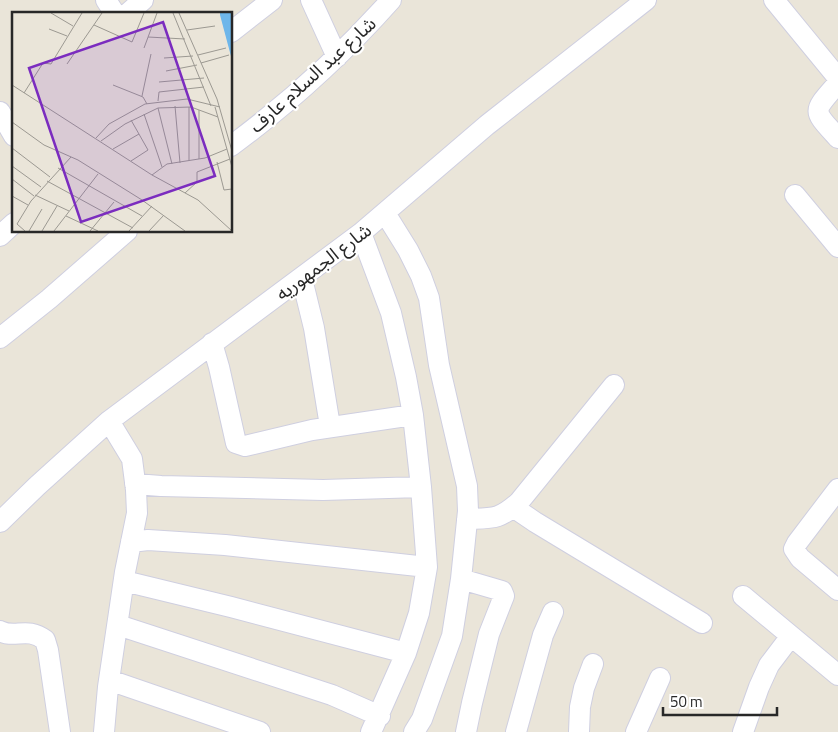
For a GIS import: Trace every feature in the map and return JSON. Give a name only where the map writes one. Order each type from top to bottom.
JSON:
[{"type":"street","points":[[106,0],[113,12]]},
{"type":"street","points":[[129,12],[143,0]]},
{"type":"street","points":[[232,31],[272,0]]},
{"type":"street","points":[[311,0],[336,57]]},
{"type":"street","name":"شارع عبد السلام عارف","points":[[232,145],[274,113],[336,57],[391,0]]},
{"type":"street","name":"شارع الجمهوريه","points":[[0,522],[109,421],[361,233],[501,113],[646,0]]},
{"type":"street","points":[[774,0],[838,78]]},
{"type":"street","points":[[838,83],[819,106],[818,115],[838,138]]},
{"type":"street","points":[[795,195],[838,247]]},
{"type":"street","points":[[385,213],[422,276],[429,298],[439,366],[467,486],[467,519],[461,580],[452,636],[422,719],[414,732]]},
{"type":"street","points":[[0,236],[12,226]]},
{"type":"street","points":[[0,338],[56,293],[126,232]]},
{"type":"street","points":[[118,626],[332,695],[376,724],[406,653],[419,613],[427,567],[421,487],[413,415],[406,377],[391,313],[361,233]]},
{"type":"street","points":[[302,278],[314,328],[330,426]]},
{"type":"street","points":[[212,343],[220,367],[236,443],[245,446],[330,426],[413,415]]},
{"type":"street","points":[[467,519],[495,518],[514,507],[614,385]]},
{"type":"street","points":[[104,732],[109,680],[124,581],[137,513],[132,459],[109,421]]},
{"type":"street","points":[[135,484],[323,490],[421,487]]},
{"type":"street","points":[[838,489],[797,543],[794,550],[800,558],[838,590]]},
{"type":"street","points":[[514,507],[543,528],[702,623]]},
{"type":"street","points":[[132,542],[148,540],[225,545],[427,567]]},
{"type":"street","points":[[461,580],[502,592],[504,596],[489,634],[466,732]]},
{"type":"street","points":[[124,581],[160,591],[231,606],[406,653]]},
{"type":"street","points":[[744,596],[838,674]]},
{"type":"street","points":[[516,732],[543,635],[553,612]]},
{"type":"street","points":[[0,631],[4,634],[32,633],[45,640],[60,732]]},
{"type":"street","points":[[743,732],[769,665],[791,636]]},
{"type":"street","points":[[579,732],[580,707],[584,688],[593,664]]},
{"type":"street","points":[[636,732],[660,678]]},
{"type":"street","points":[[109,680],[260,732]]}]
